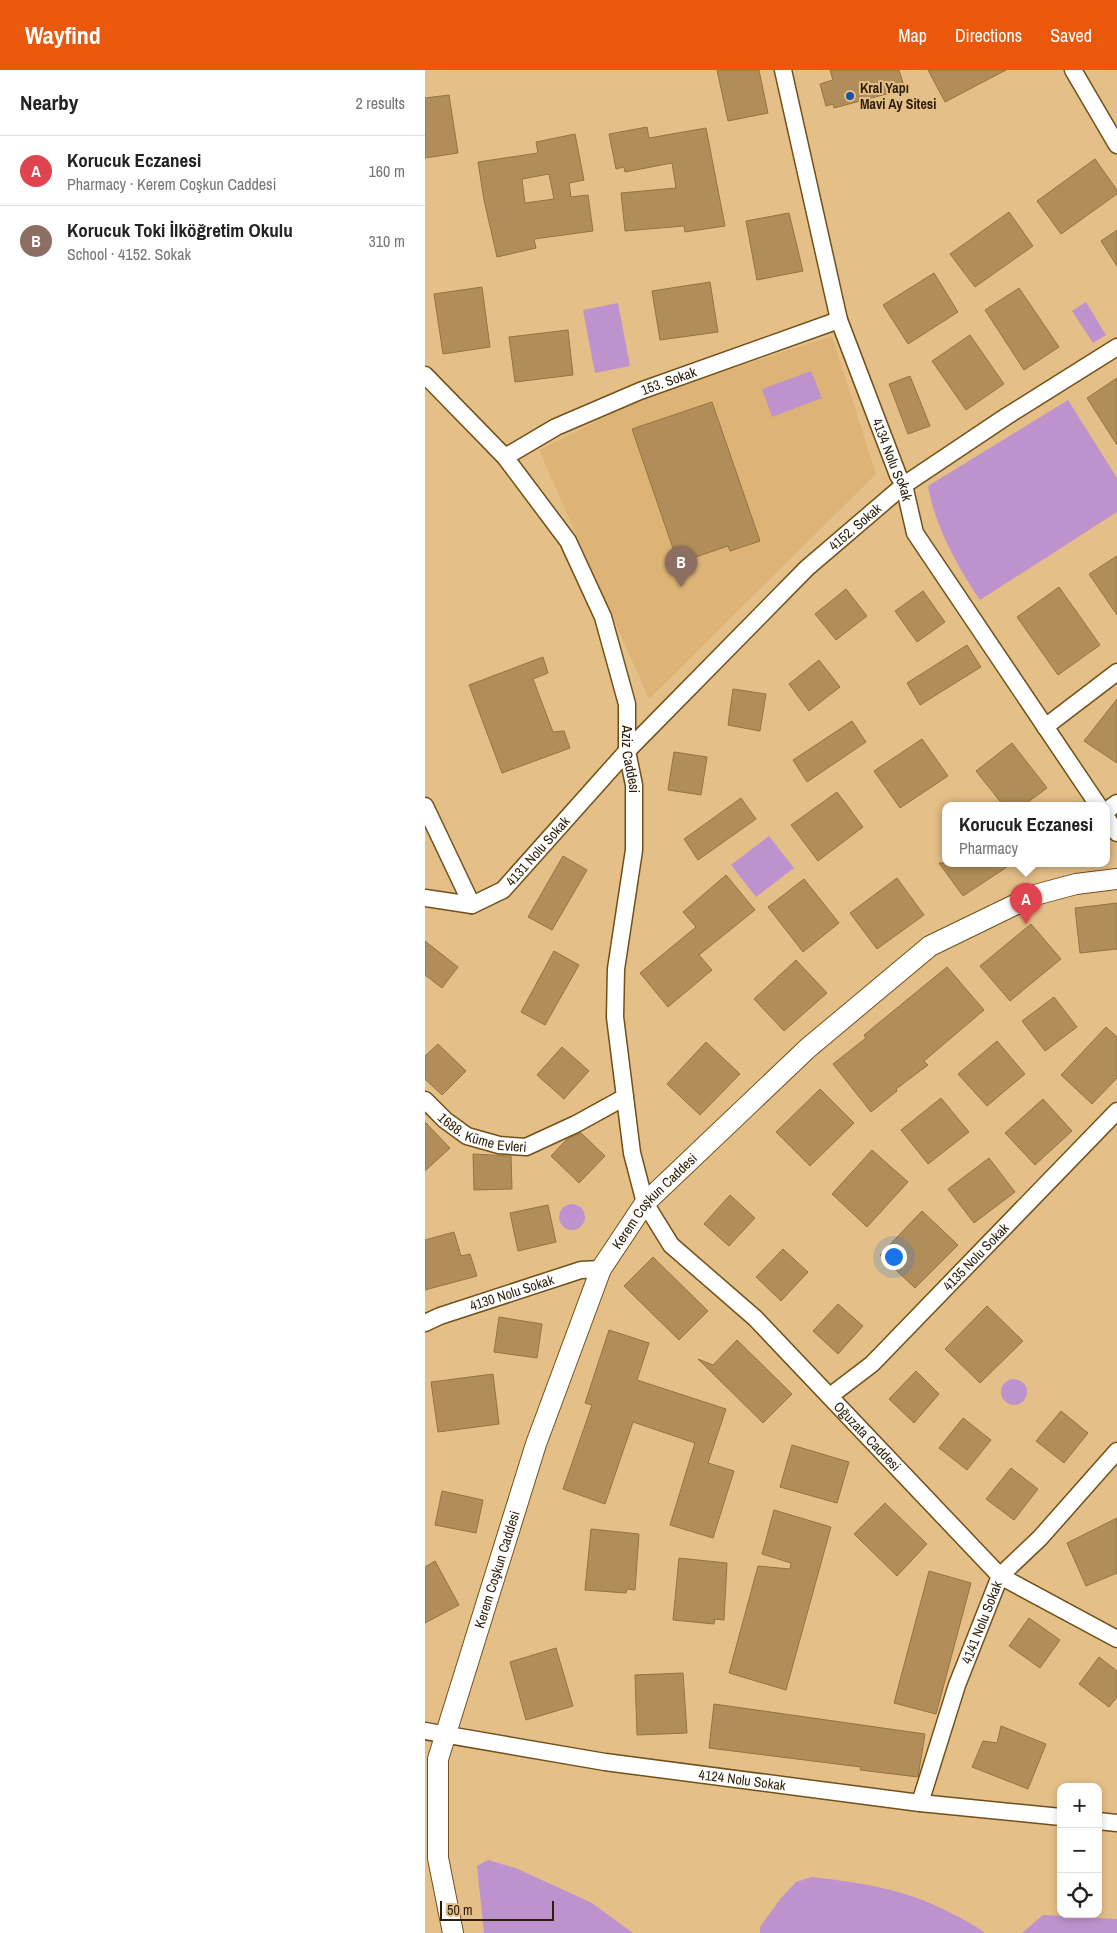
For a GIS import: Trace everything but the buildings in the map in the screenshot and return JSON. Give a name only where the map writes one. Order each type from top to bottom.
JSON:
[{"type":"street","name":"4134 Nolu Sokak","points":[[783,70],[839,320],[898,475],[904,485],[915,533],[1096,802]]},
{"type":"street","points":[[1073,70],[1117,145]]},
{"type":"street","name":"153. Sokak","points":[[505,457],[556,427],[639,391],[839,320]]},
{"type":"street","name":"4152. Sokak","points":[[627,751],[807,568],[904,485],[1007,416],[1117,347]]},
{"type":"street","name":"Aziz Caddesi","points":[[425,375],[505,457],[568,541],[603,617],[627,704],[627,751],[634,785],[633,850],[616,969],[615,1017],[632,1152],[645,1203]]},
{"type":"street","points":[[1045,727],[1117,672]]},
{"type":"street","name":"4131 Nolu Sokak","points":[[472,905],[503,890],[627,751]]},
{"type":"street","points":[[425,806],[472,905]]},
{"type":"street","name":"Kerem Coşkun Caddesi","points":[[453,1933],[439,1858],[432,1832],[438,1759],[536,1444],[601,1269],[645,1203],[808,1048],[930,946],[1035,895],[1076,884],[1117,879]]},
{"type":"street","points":[[425,898],[472,905]]},
{"type":"street","name":"1688. Küme Evleri","points":[[425,1100],[445,1120],[467,1136],[499,1145],[526,1147],[576,1124],[625,1097]]},
{"type":"street","name":"4135 Nolu Sokak","points":[[830,1396],[872,1364],[1117,1110]]},
{"type":"street","name":"Oğuzata Caddesi","points":[[645,1203],[671,1245],[755,1318],[1000,1576],[1117,1639]]},
{"type":"street","name":"4130 Nolu Sokak","points":[[425,1323],[581,1270],[601,1269]]},
{"type":"street","name":"4141 Nolu Sokak","points":[[920,1803],[957,1685],[1000,1576],[1039,1538],[1117,1451]]},
{"type":"street","name":"4124 Nolu Sokak","points":[[425,1731],[605,1762],[920,1803],[1057,1817]]},
{"type":"street","points":[[1102,1821],[1117,1823]]},
{"type":"shaded area","points":[[1086,302],[1106,335],[1093,343],[1072,311]]},
{"type":"shaded area","points":[[618,303],[630,366],[595,373],[583,310]]},
{"type":"shaded area","points":[[832,336],[876,474],[649,699],[539,450],[645,397]]},
{"type":"shaded area","points":[[811,371],[822,398],[772,417],[762,389]]},
{"type":"shaded area","points":[[1068,400],[1117,478],[1117,512],[980,600],[963,574],[941,530],[928,486]]},
{"type":"shaded area","points":[[769,836],[794,868],[756,897],[731,865]]},
{"type":"shaded area","points":[[572,1204],[581,1208],[585,1217],[581,1226],[572,1230],[563,1226],[559,1217],[563,1208]]},
{"type":"shaded area","points":[[1014,1379],[1023,1383],[1027,1392],[1023,1401],[1014,1405],[1005,1401],[1001,1392],[1005,1383]]},
{"type":"shaded area","points":[[488,1860],[518,1869],[592,1903],[633,1933],[484,1933],[477,1866]]},
{"type":"shaded area","points":[[812,1877],[883,1888],[917,1898],[964,1920],[985,1933],[760,1933],[760,1927],[781,1898],[796,1882]]},
{"type":"shaded area","points":[[1043,1915],[1057,1916],[1057,1918],[1117,1919],[1117,1933],[1022,1933]]},
{"type":"place","name":"Kral Yapı Mavi Ay Sitesi","points":[[850,96]]},
{"type":"place","name":"Korucuk Toki İlköğretim Okulu","points":[[681,587]]},
{"type":"place","name":"Korucuk Eczanesi","points":[[1026,924]]}]
